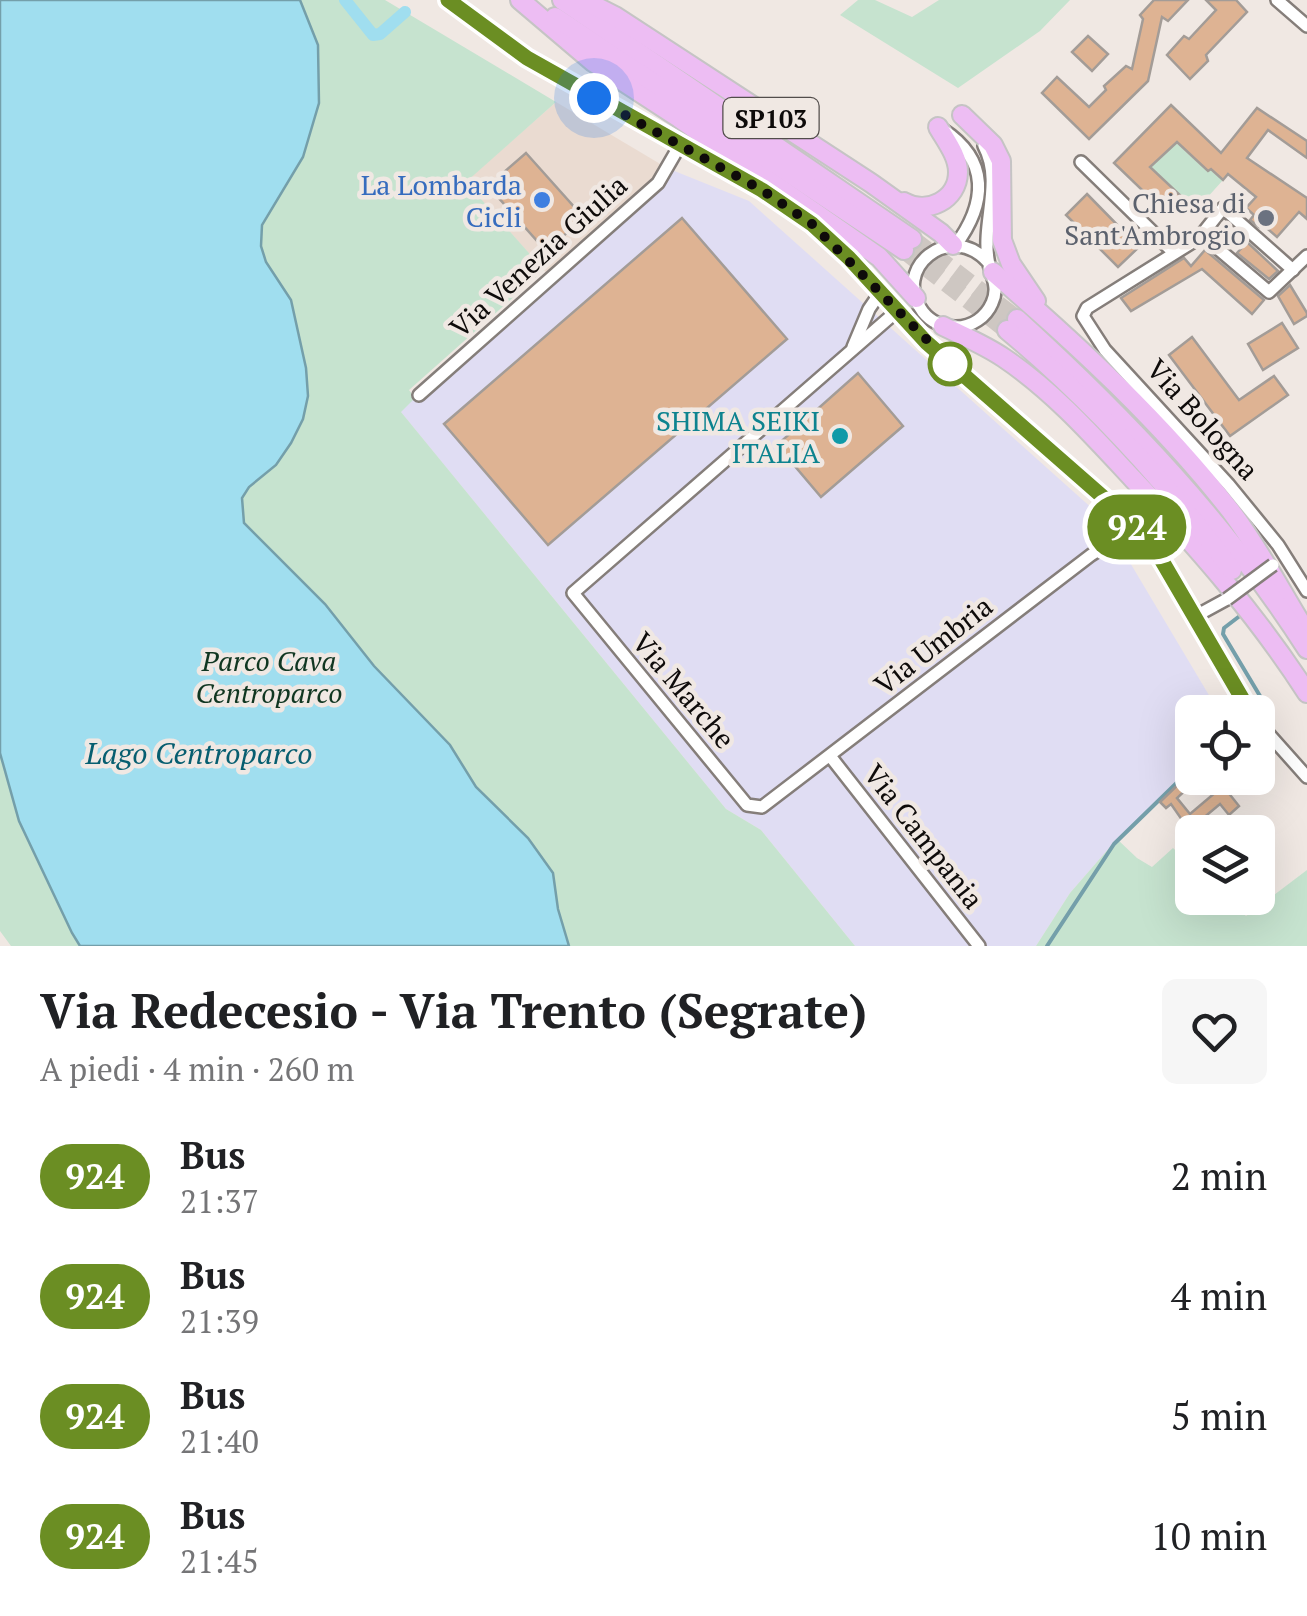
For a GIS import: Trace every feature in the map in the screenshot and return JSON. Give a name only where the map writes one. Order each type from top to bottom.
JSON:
[{"type":"highway","name":"SP103","points":[[520,0],[593,62],[880,257],[916,298]]},
{"type":"highway","name":"SP103","points":[[529,0],[908,244],[562,0]]},
{"type":"highway","name":"SP103","points":[[584,0],[615,16],[870,183],[954,246]]},
{"type":"highway","points":[[962,115],[998,153],[1003,172],[1000,222],[1004,250],[1047,318]]},
{"type":"highway","name":"SP103","points":[[870,183],[912,206],[931,206],[944,200],[954,189],[958,172],[956,160],[938,127]]},
{"type":"highway","points":[[991,267],[1137,405],[1207,482],[1233,514],[1307,633]]},
{"type":"highway","points":[[1307,650],[1242,557],[1174,475],[1119,415],[1012,325],[1175,498],[1307,676]]},
{"type":"highway","points":[[943,326],[1026,373],[1090,432],[1210,562],[1258,620],[1307,693]]},
{"type":"street","points":[[448,0],[527,58],[762,190],[812,224],[956,369],[1136,526],[1158,554],[1240,695]]},
{"type":"street","points":[[1277,0],[1307,26]]},
{"type":"street","points":[[962,115],[992,164],[991,267],[995,294],[985,314],[966,326],[943,326],[927,317],[916,298],[914,280],[923,261],[937,250],[954,246],[975,250],[991,267]]},
{"type":"street","points":[[938,127],[964,145],[975,168],[976,210],[970,226],[954,246]]},
{"type":"street","name":"Via Venezia Giulia","points":[[418,395],[658,183],[680,145]]},
{"type":"street","points":[[1081,162],[1174,252],[1199,238],[1222,208],[1294,270]]},
{"type":"street","points":[[1199,238],[1210,242],[1271,292],[1307,256]]},
{"type":"street","name":"Via Bologna","points":[[1174,252],[1084,310],[1087,324],[1105,350],[1214,466],[1278,545],[1279,564],[1307,591]]},
{"type":"street","points":[[852,350],[880,293]]},
{"type":"street","points":[[852,350],[897,312]]},
{"type":"street","name":"Via Marche","points":[[762,807],[747,805],[573,594],[852,350]]},
{"type":"street","name":"Via Umbria","points":[[762,807],[1091,555],[1136,526]]},
{"type":"street","points":[[1194,617],[1227,600],[1279,564]]},
{"type":"street","points":[[1275,741],[1307,777]]},
{"type":"street","name":"Via Campania","points":[[830,756],[979,946]]},
{"type":"shaded area","points":[[556,102],[667,168],[551,278],[465,182]]},
{"type":"shaded area","points":[[667,168],[749,201],[1104,519],[1209,695],[1175,695],[1175,783],[1117,839],[1070,893],[1036,946],[855,946],[761,830],[726,809],[400,411],[658,183]]},
{"type":"green space","name":"Lago Centroparco","points":[[0,0],[385,0],[556,102],[466,182],[544,270],[409,390],[415,398],[401,412],[726,809],[761,830],[855,946],[11,946],[0,931]]},
{"type":"green space","points":[[858,0],[875,0],[912,17],[939,0],[1070,0],[1040,31],[958,88],[840,15]]},
{"type":"green space","points":[[1173,140],[1223,180],[1196,210],[1140,157],[1143,155],[1154,164],[1173,146]]},
{"type":"green space","points":[[1117,839],[1152,867],[1175,850],[1175,915],[1275,915],[1275,894],[1307,870],[1307,946],[1036,946],[1070,893]]},
{"type":"water","name":"Lago Centroparco","points":[[0,0],[300,0],[318,45],[319,103],[303,157],[262,225],[261,246],[266,262],[291,300],[308,396],[303,419],[291,443],[276,465],[249,487],[242,498],[244,523],[325,604],[374,666],[450,745],[476,787],[528,838],[553,873],[569,946],[80,946],[72,933],[19,821],[0,753]]},
{"type":"building","points":[[1154,0],[1188,0],[1168,21],[1162,17],[1148,81],[1089,139],[1042,93],[1057,77],[1089,107],[1126,66],[1132,69],[1143,19],[1140,15]]},
{"type":"building","points":[[1206,0],[1236,0],[1247,12],[1206,55],[1208,61],[1190,79],[1167,55],[1184,36],[1189,39],[1216,10]]},
{"type":"building","points":[[1088,36],[1108,54],[1092,71],[1072,52]]},
{"type":"building","points":[[1171,105],[1221,153],[1257,108],[1307,141],[1307,158],[1268,130],[1247,158],[1307,198],[1307,219],[1299,212],[1277,237],[1262,224],[1259,227],[1250,220],[1254,215],[1246,208],[1256,197],[1228,174],[1223,180],[1211,169],[1208,171],[1177,142],[1150,167],[1183,198],[1167,214],[1114,163]]},
{"type":"building","points":[[526,153],[584,218],[546,251],[488,186]]},
{"type":"building","points":[[1087,194],[1139,247],[1118,267],[1066,215]]},
{"type":"building","points":[[682,218],[787,339],[548,545],[444,424]]},
{"type":"building","points":[[1247,242],[1278,271],[1269,279],[1237,253]]},
{"type":"building","points":[[1205,250],[1264,300],[1252,314],[1202,269],[1131,311],[1121,298],[1184,258],[1191,266]]},
{"type":"building","points":[[1290,285],[1307,313],[1294,324],[1278,296]]},
{"type":"building","points":[[1282,323],[1298,348],[1263,370],[1248,344]]},
{"type":"building","points":[[1192,337],[1239,400],[1274,376],[1288,395],[1230,436],[1169,355]]},
{"type":"building","name":"SHIMA SEIKI ITALIA","points":[[858,373],[903,426],[821,497],[777,445]]},
{"type":"building","points":[[1175,787],[1175,795],[1180,795],[1177,798],[1190,814],[1212,795],[1230,795],[1239,806],[1229,815],[1220,804],[1207,815],[1179,815],[1171,804],[1166,808],[1160,802]]},
{"type":"waterway","points":[[345,0],[373,35],[380,34],[405,12]]},
{"type":"waterway","points":[[1241,615],[1224,628],[1223,634],[1259,695]]},
{"type":"waterway","points":[[1047,946],[1114,844],[1175,785]]},
{"type":"tunnel","points":[[912,239],[1017,319]]},
{"type":"tunnel","points":[[904,250],[1007,330]]},
{"type":"bus line","name":"924","points":[[448,0],[527,58],[762,190],[823,234],[926,342],[1136,526],[1158,554],[1237,695]]},
{"type":"place","name":"La Lombarda Cicli","points":[[542,200]]},
{"type":"place","name":"Chiesa di Sant'Ambrogio","points":[[1266,218]]},
{"type":"place","name":"SHIMA SEIKI ITALIA","points":[[840,436]]},
{"type":"route","points":[[594,98],[762,190],[812,224],[956,369],[950,364]]},
{"type":"park label","name":"Parco Cava Centroparco","points":[[269,676]]}]
